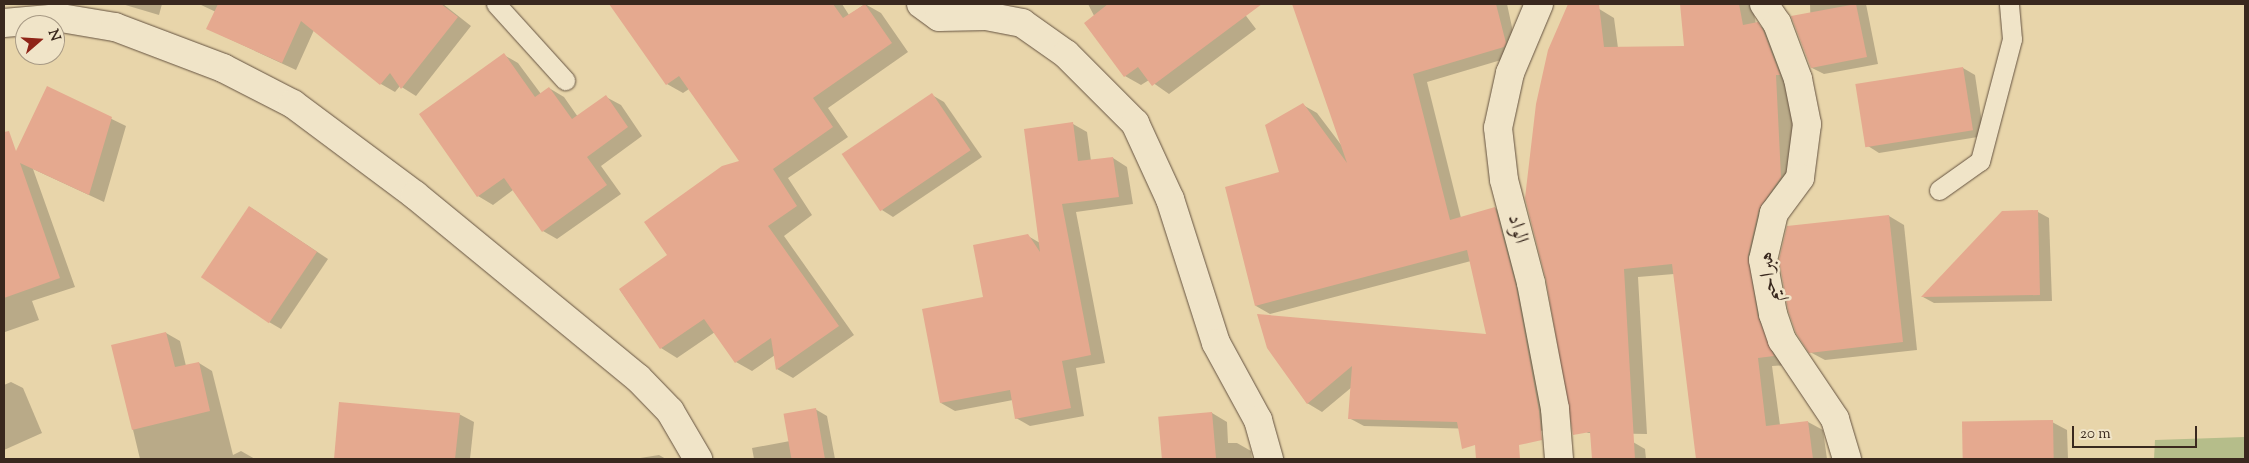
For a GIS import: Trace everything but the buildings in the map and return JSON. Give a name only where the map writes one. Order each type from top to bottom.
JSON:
[{"type":"street","points":[[921,4],[939,17],[986,16],[1022,23],[1066,54],[1134,123],[1170,199],[1216,343],[1258,420],[1269,459]]},
{"type":"street","name":"الواد","points":[[1540,4],[1510,73],[1498,128],[1504,180],[1531,283],[1555,409],[1559,459]]},
{"type":"street","name":"هبراحيم","points":[[1764,4],[1777,23],[1798,79],[1807,124],[1800,178],[1774,213],[1766,239],[1763,260],[1766,278],[1782,340],[1835,420],[1847,459]]},
{"type":"street","points":[[4,22],[60,18],[115,28],[223,68],[293,104],[415,195],[638,378],[670,411],[698,459]]},
{"type":"lane","points":[[496,4],[565,80]]},
{"type":"lane","points":[[1939,190],[1980,161],[2012,39],[2009,4]]},
{"type":"green space","points":[[2245,437],[2245,459],[2154,459],[2155,440]]}]
